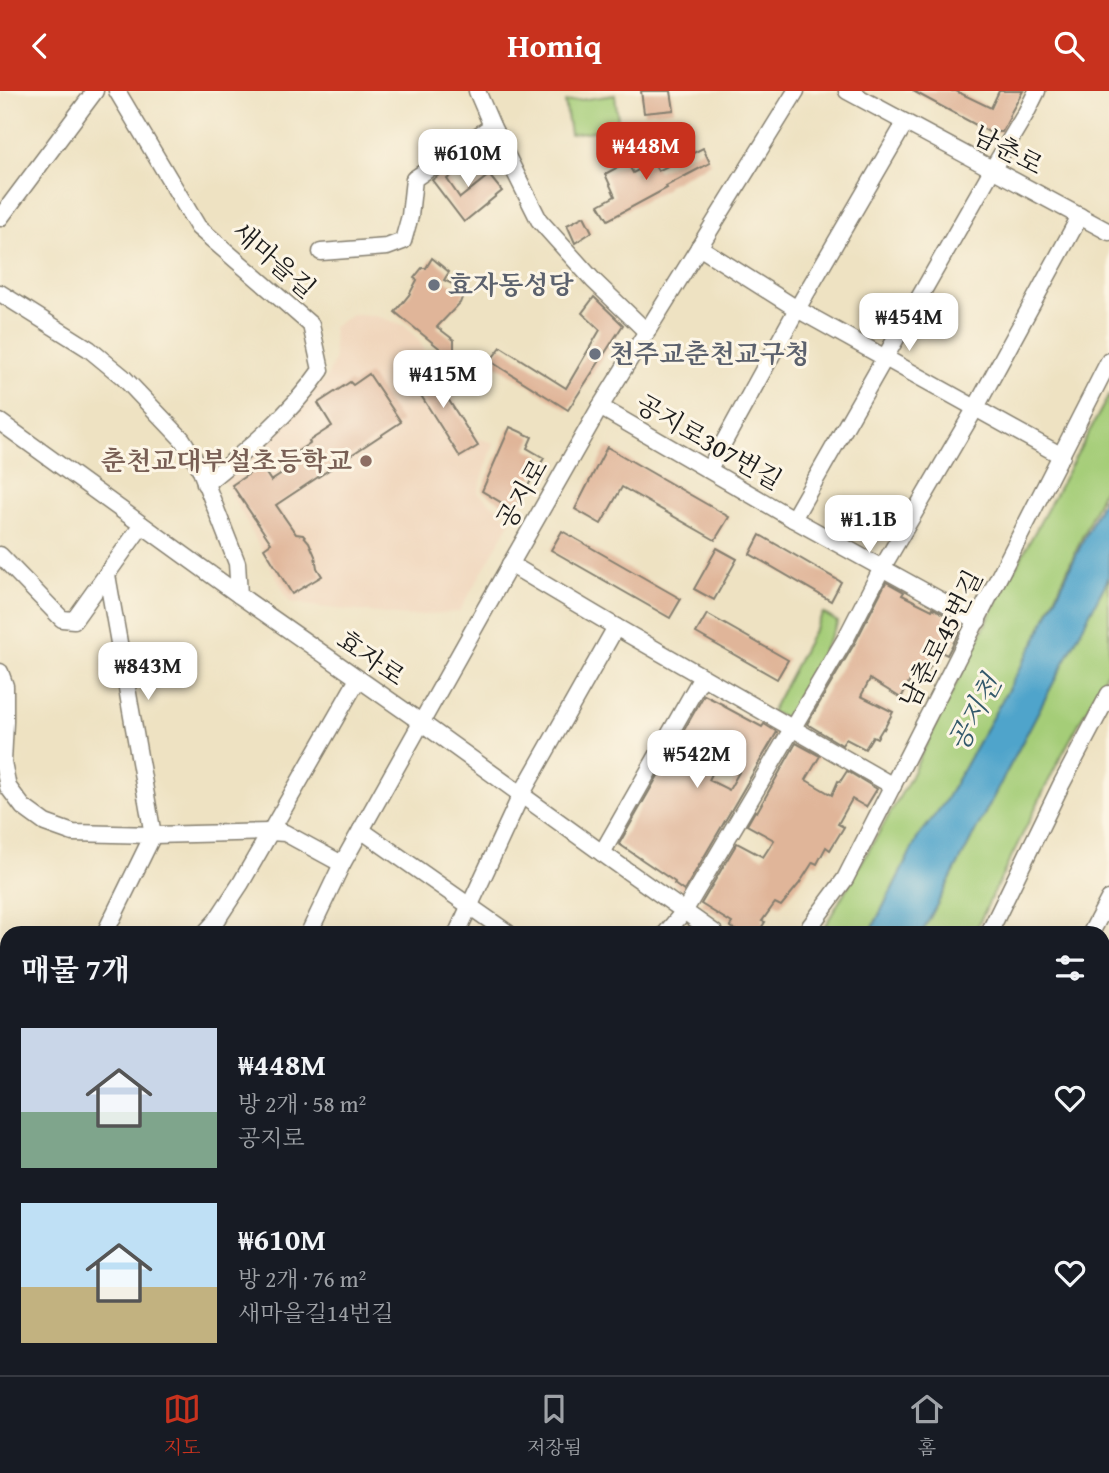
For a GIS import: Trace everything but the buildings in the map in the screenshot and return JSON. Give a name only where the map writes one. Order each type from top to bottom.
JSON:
[{"type":"street","points":[[0,218],[95,91]]},
{"type":"street","name":"새마을길","points":[[117,91],[198,227],[311,325],[314,334],[321,370],[309,388],[261,437],[205,484]]},
{"type":"street","points":[[477,91],[540,220],[593,280],[647,332]]},
{"type":"street","name":"공지로","points":[[312,926],[342,865],[600,407],[796,91]]},
{"type":"street","name":"남춘로","points":[[847,91],[1109,232]]},
{"type":"street","points":[[793,519],[1037,91]]},
{"type":"street","points":[[709,469],[797,309],[905,123]]},
{"type":"street","points":[[321,252],[387,247],[403,241],[410,216],[414,179],[492,126]]},
{"type":"street","points":[[672,926],[685,910],[847,636],[882,568],[975,409],[1080,216]]},
{"type":"street","points":[[699,247],[797,309],[1062,456]]},
{"type":"street","points":[[0,293],[89,349],[123,377],[182,439],[199,466],[237,563],[239,595]]},
{"type":"street","name":"남춘로45번길","points":[[810,926],[845,879],[1109,361]]},
{"type":"street","name":"공지로307번길","points":[[600,407],[793,519],[978,621]]},
{"type":"street","name":"효자로","points":[[0,422],[707,926]]},
{"type":"street","points":[[0,555],[62,619],[74,620],[142,525]]},
{"type":"street","points":[[510,563],[893,786]]},
{"type":"street","points":[[107,575],[153,835],[108,926]]},
{"type":"street","points":[[460,926],[521,795],[616,627]]},
{"type":"street","points":[[0,672],[5,686],[3,762],[8,787],[23,807],[45,824],[74,833],[285,834],[342,865]]},
{"type":"street","points":[[602,853],[702,677]]},
{"type":"street","points":[[211,926],[241,883],[358,679]]},
{"type":"street","points":[[992,926],[1061,785],[1108,698]]},
{"type":"street","points":[[362,830],[498,926]]},
{"type":"street","points":[[1095,926],[1109,899]]},
{"type":"shaded area","name":"춘천교대부설초등학교","points":[[352,314],[376,316],[406,326],[419,341],[477,438],[494,443],[478,492],[511,521],[459,612],[408,616],[290,602],[222,477],[326,379],[334,361],[333,327]]},
{"type":"green space","points":[[615,95],[619,128],[570,134],[565,102]]},
{"type":"green space","points":[[1109,395],[1109,477],[1036,640],[944,803],[917,839],[874,926],[825,926],[908,782],[992,611]]},
{"type":"green space","points":[[1109,577],[1109,668],[1058,762],[977,926],[926,926]]},
{"type":"green space","points":[[823,613],[838,622],[786,719],[771,712]]},
{"type":"water","points":[[1109,486],[1109,577],[926,926],[874,926],[917,839],[944,803],[1036,640]]},
{"type":"place","name":"효자동성당","points":[[434,285]]},
{"type":"place","name":"천주교춘천교구청","points":[[595,354]]},
{"type":"place","name":"춘천교대부설초등학교","points":[[366,461]]},
{"type":"water label","name":"공지천","points":[[974,713]]}]
